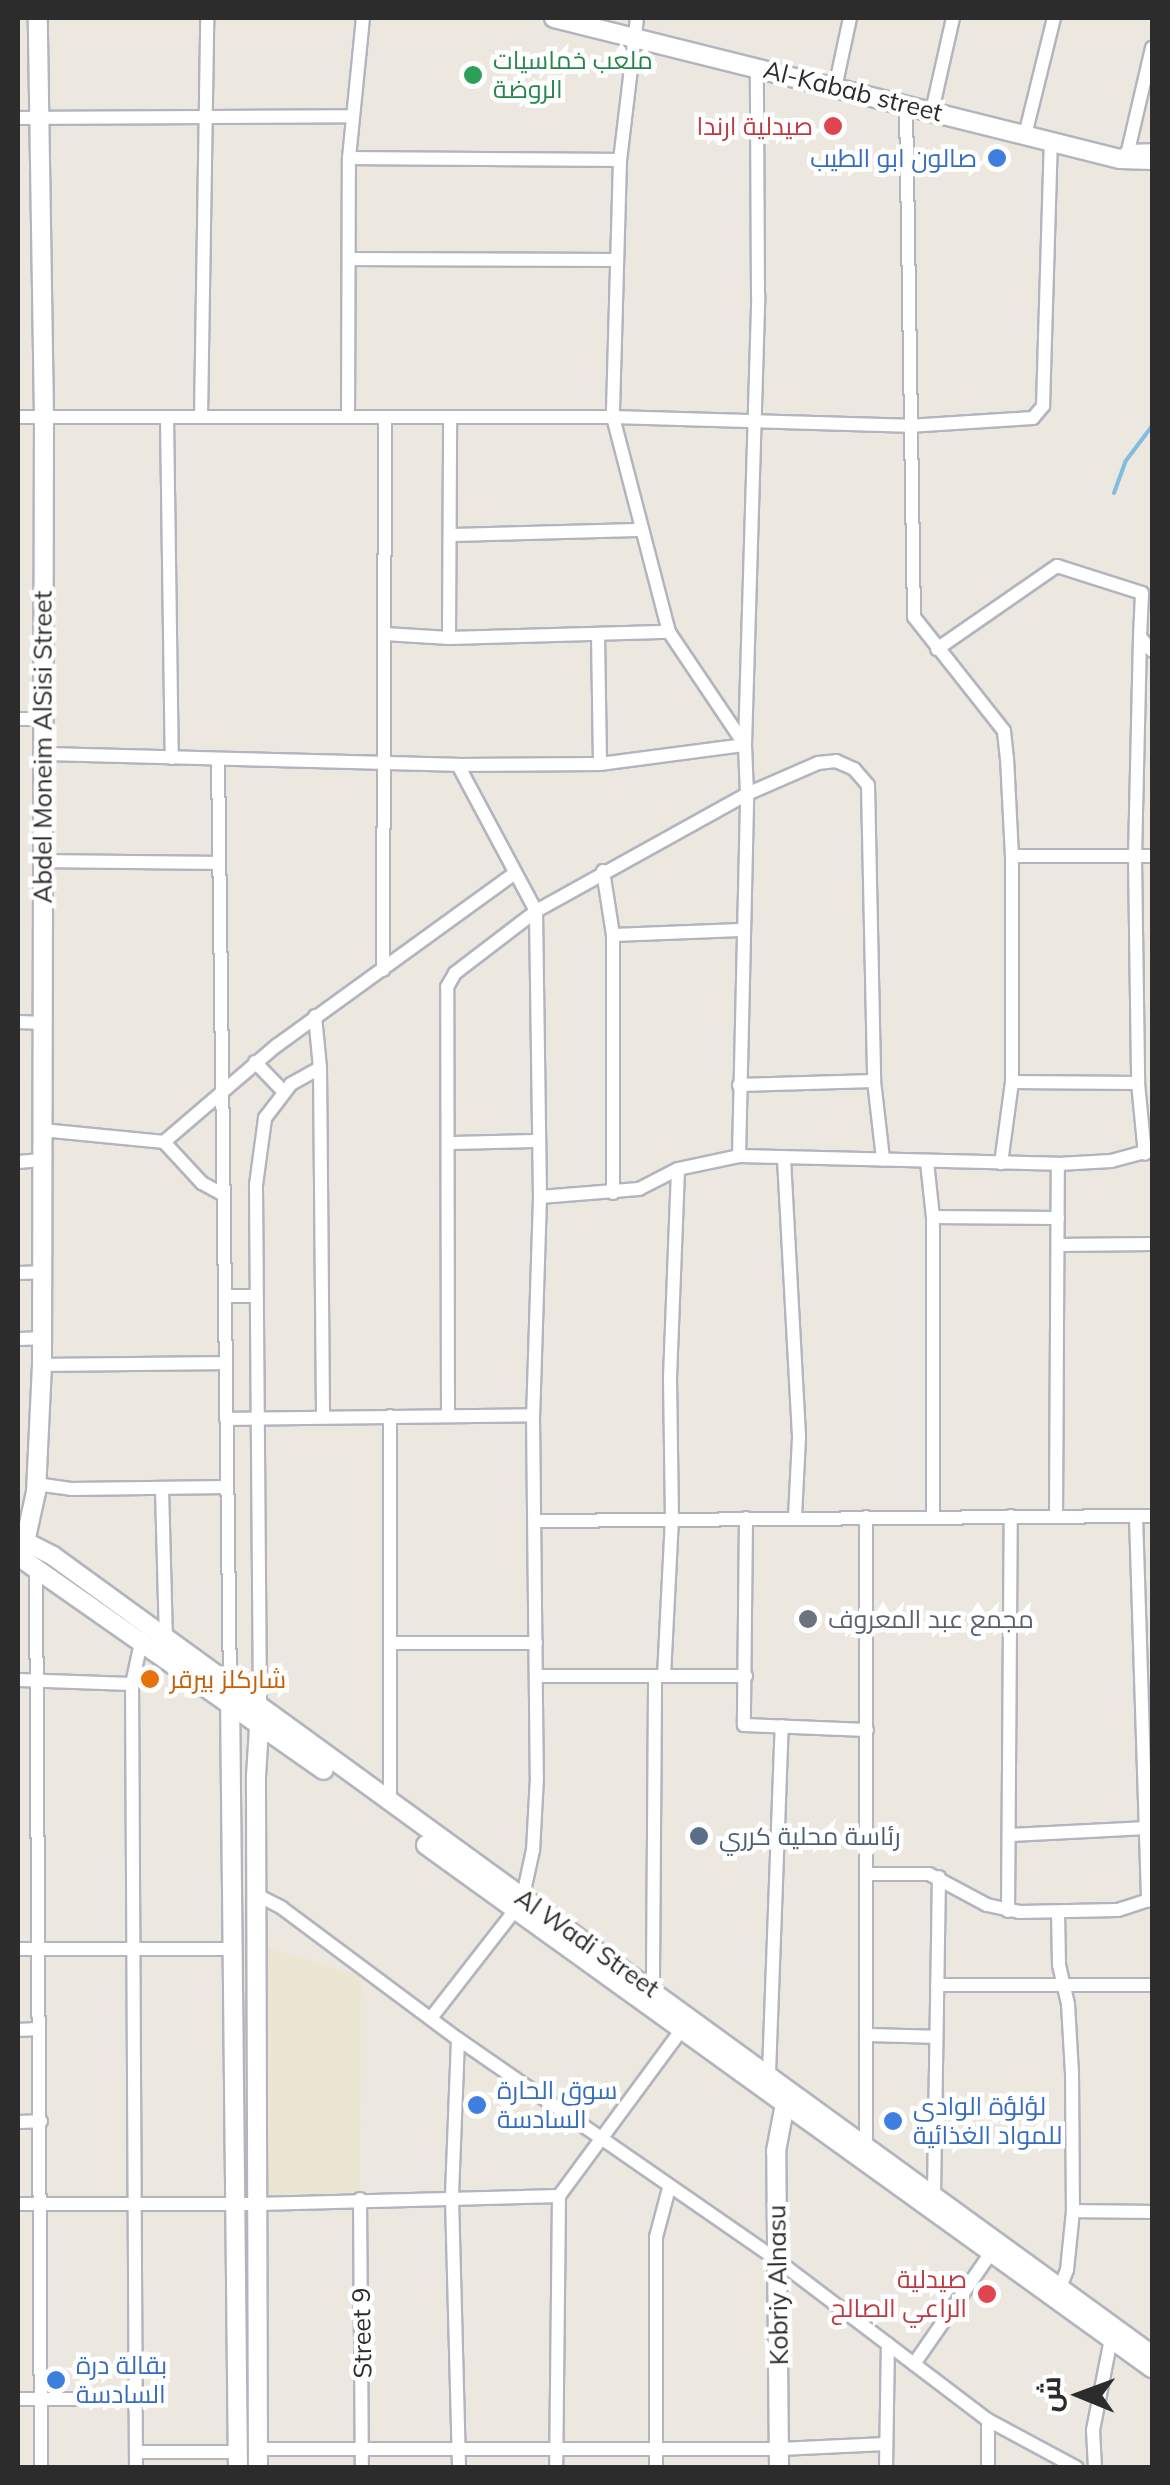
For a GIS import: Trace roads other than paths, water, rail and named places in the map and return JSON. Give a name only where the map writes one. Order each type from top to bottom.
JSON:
[{"type":"street","name":"Abdel Moneim AlSisi Street","points":[[34,1477],[42,1366],[44,1022],[44,417],[38,18]]},
{"type":"street","points":[[201,417],[202,117],[207,18]]},
{"type":"street","points":[[348,417],[349,158],[363,18]]},
{"type":"street","name":"Al-Kabab street","points":[[554,18],[634,27],[756,68],[1050,141],[1152,160]]},
{"type":"street","points":[[834,88],[850,18]]},
{"type":"street","points":[[932,111],[954,18]]},
{"type":"street","points":[[1025,135],[1054,18]]},
{"type":"street","points":[[634,27],[620,160],[614,417],[669,632],[745,745]]},
{"type":"street","points":[[1152,48],[1124,155],[1152,150]]},
{"type":"street","points":[[739,1156],[752,420],[758,295],[756,68]]},
{"type":"street","points":[[906,104],[908,426],[914,617],[1004,731],[1012,856],[1012,1082],[1001,1163]]},
{"type":"street","points":[[18,118],[352,116]]},
{"type":"street","points":[[18,417],[614,417],[908,426],[1033,418],[1040,414],[1050,141]]},
{"type":"street","points":[[349,158],[620,160]]},
{"type":"street","points":[[349,258],[616,260]]},
{"type":"street","points":[[167,417],[172,758]]},
{"type":"street","points":[[383,970],[385,417]]},
{"type":"street","points":[[449,638],[450,417]]},
{"type":"street","points":[[450,535],[640,530]]},
{"type":"street","points":[[540,1196],[639,1188],[678,1169],[739,1156],[1058,1164],[1149,1152],[1138,1083],[1135,857],[1142,593],[1057,566],[936,649]]},
{"type":"street","points":[[385,634],[449,638],[669,632]]},
{"type":"street","points":[[598,635],[600,764]]},
{"type":"street","points":[[1140,637],[1152,651]]},
{"type":"street","points":[[18,719],[43,719]]},
{"type":"street","points":[[43,754],[384,764],[600,764],[745,745]]},
{"type":"street","points":[[136,2452],[238,2460],[236,1950],[218,760]]},
{"type":"street","points":[[448,1416],[447,987],[455,973],[536,911],[747,794],[818,762],[836,761],[854,769],[868,785],[874,1080],[883,1159]]},
{"type":"street","points":[[431,2018],[519,1903],[534,1834],[534,1415],[540,1196],[536,911],[458,765]]},
{"type":"street","points":[[1012,856],[1152,856]]},
{"type":"street","points":[[42,860],[219,863]]},
{"type":"street","points":[[603,871],[612,934],[612,1193]]},
{"type":"street","points":[[164,1142],[255,1062],[315,1016],[514,874]]},
{"type":"street","points":[[612,934],[741,930]]},
{"type":"street","points":[[315,1016],[320,1068],[323,1415]]},
{"type":"street","points":[[18,1022],[44,1022]]},
{"type":"street","points":[[255,1062],[284,1092]]},
{"type":"street","points":[[320,1068],[284,1092],[265,1118],[256,1185],[260,1715],[258,2458],[459,2446],[656,2446],[779,2458],[886,2444]]},
{"type":"street","points":[[740,1084],[874,1080]]},
{"type":"street","points":[[1012,1082],[1138,1083]]},
{"type":"street","points":[[42,1130],[164,1142],[202,1183],[224,1196]]},
{"type":"street","points":[[449,1142],[538,1142]]},
{"type":"street","points":[[784,1159],[799,1438],[796,1518]]},
{"type":"street","points":[[18,1162],[42,1160]]},
{"type":"street","points":[[927,1162],[933,1217],[933,1516]]},
{"type":"street","points":[[1056,1516],[1058,1164]]},
{"type":"street","points":[[647,1994],[659,1676],[672,1520],[670,1378],[678,1169]]},
{"type":"street","points":[[933,1217],[1058,1218]]},
{"type":"street","points":[[1058,1244],[1152,1244]]},
{"type":"street","points":[[18,1273],[42,1272]]},
{"type":"street","points":[[225,1296],[255,1296]]},
{"type":"street","points":[[18,1338],[42,1338]]},
{"type":"street","points":[[42,1366],[226,1363]]},
{"type":"street","points":[[226,1419],[534,1415]]},
{"type":"street","points":[[390,1416],[390,1803]]},
{"type":"street","points":[[34,1477],[43,1485],[70,1489],[227,1488]]},
{"type":"street","points":[[18,1523],[34,1477]]},
{"type":"street","points":[[20,1545],[34,1508],[34,1477]]},
{"type":"street","points":[[162,1488],[166,1637]]},
{"type":"street","points":[[1008,1911],[1012,1835],[1011,1516]]},
{"type":"street","points":[[866,1874],[939,1876],[976,1900],[1008,1911],[1118,1910],[1150,1900],[1136,1516]]},
{"type":"street","points":[[536,1521],[1152,1516]]},
{"type":"street","points":[[866,1517],[866,2143]]},
{"type":"street","points":[[746,1518],[744,1724],[867,1730]]},
{"type":"street","name":"Al Wadi Street","points":[[20,1545],[53,1556],[166,1637],[230,1694]]},
{"type":"street","name":"Al Wadi Street","points":[[20,1545],[36,1566],[390,1803],[519,1903]]},
{"type":"street","points":[[36,1566],[41,2468]]},
{"type":"street","points":[[136,2468],[132,1684],[142,1638]]},
{"type":"street","points":[[390,1643],[536,1643]]},
{"type":"street","points":[[536,1676],[746,1676]]},
{"type":"street","points":[[18,1680],[132,1684]]},
{"type":"street","name":"Al Wadi Street","points":[[260,1715],[647,1994],[769,2073],[1152,2354]]},
{"type":"street","points":[[769,2073],[782,1726]]},
{"type":"street","points":[[18,1812],[36,1812]]},
{"type":"street","points":[[1012,1835],[1146,1828]]},
{"type":"street","points":[[934,2194],[939,1876]]},
{"type":"street","points":[[257,1896],[349,1955],[598,2139],[777,2260],[988,2420],[1077,2468]]},
{"type":"street","points":[[1058,1912],[1072,2074],[1072,2211],[1069,2258],[1060,2285]]},
{"type":"street","points":[[18,1949],[236,1950]]},
{"type":"street","points":[[937,1985],[1152,1985]]},
{"type":"street","name":"Al Wadi Street","points":[[647,1994],[682,2029],[1152,2368]]},
{"type":"street","points":[[18,2030],[39,2029]]},
{"type":"street","points":[[556,2468],[559,2196],[682,2029]]},
{"type":"street","points":[[866,2035],[936,2037]]},
{"type":"street","points":[[458,2039],[452,2198],[459,2468]]},
{"type":"street","name":"Kobriy Alnasu","points":[[779,2458],[776,2135],[786,2104]]},
{"type":"street","points":[[18,2122],[41,2122]]},
{"type":"street","points":[[656,2468],[656,2237],[668,2188]]},
{"type":"street","points":[[18,2204],[258,2204],[559,2196]]},
{"type":"street","name":"Street 9","points":[[360,2199],[362,2468]]},
{"type":"street","points":[[1072,2211],[1152,2212]]},
{"type":"street","points":[[914,2364],[991,2252]]},
{"type":"street","points":[[1094,2468],[1094,2417],[1111,2338]]},
{"type":"street","points":[[886,2468],[888,2344]]},
{"type":"street","points":[[18,2400],[136,2399]]},
{"type":"street","points":[[988,2420],[988,2468]]},
{"type":"waterway","points":[[1114,493],[1125,462],[1152,426]]},
{"type":"place","name":"ملعب خماسيات الروضة","points":[[473,75]]},
{"type":"place","name":"صيدلية ارندا","points":[[833,126]]},
{"type":"place","name":"صالون ابو الطيب","points":[[997,158]]},
{"type":"place","name":"مجمع عبد المعروف","points":[[808,1619]]},
{"type":"place","name":"شاركلز بيرقر","points":[[150,1679]]},
{"type":"place","name":"رئاسة محلية كرري","points":[[699,1836]]},
{"type":"place","name":"سوق الحارة السادسة","points":[[477,2105]]},
{"type":"place","name":"لؤلؤة الوادي للمواد الغذائية","points":[[893,2121]]},
{"type":"place","name":"صيدلية الراعي الصالح","points":[[987,2294]]},
{"type":"place","name":"بقالة درة السادسة","points":[[56,2380]]}]
